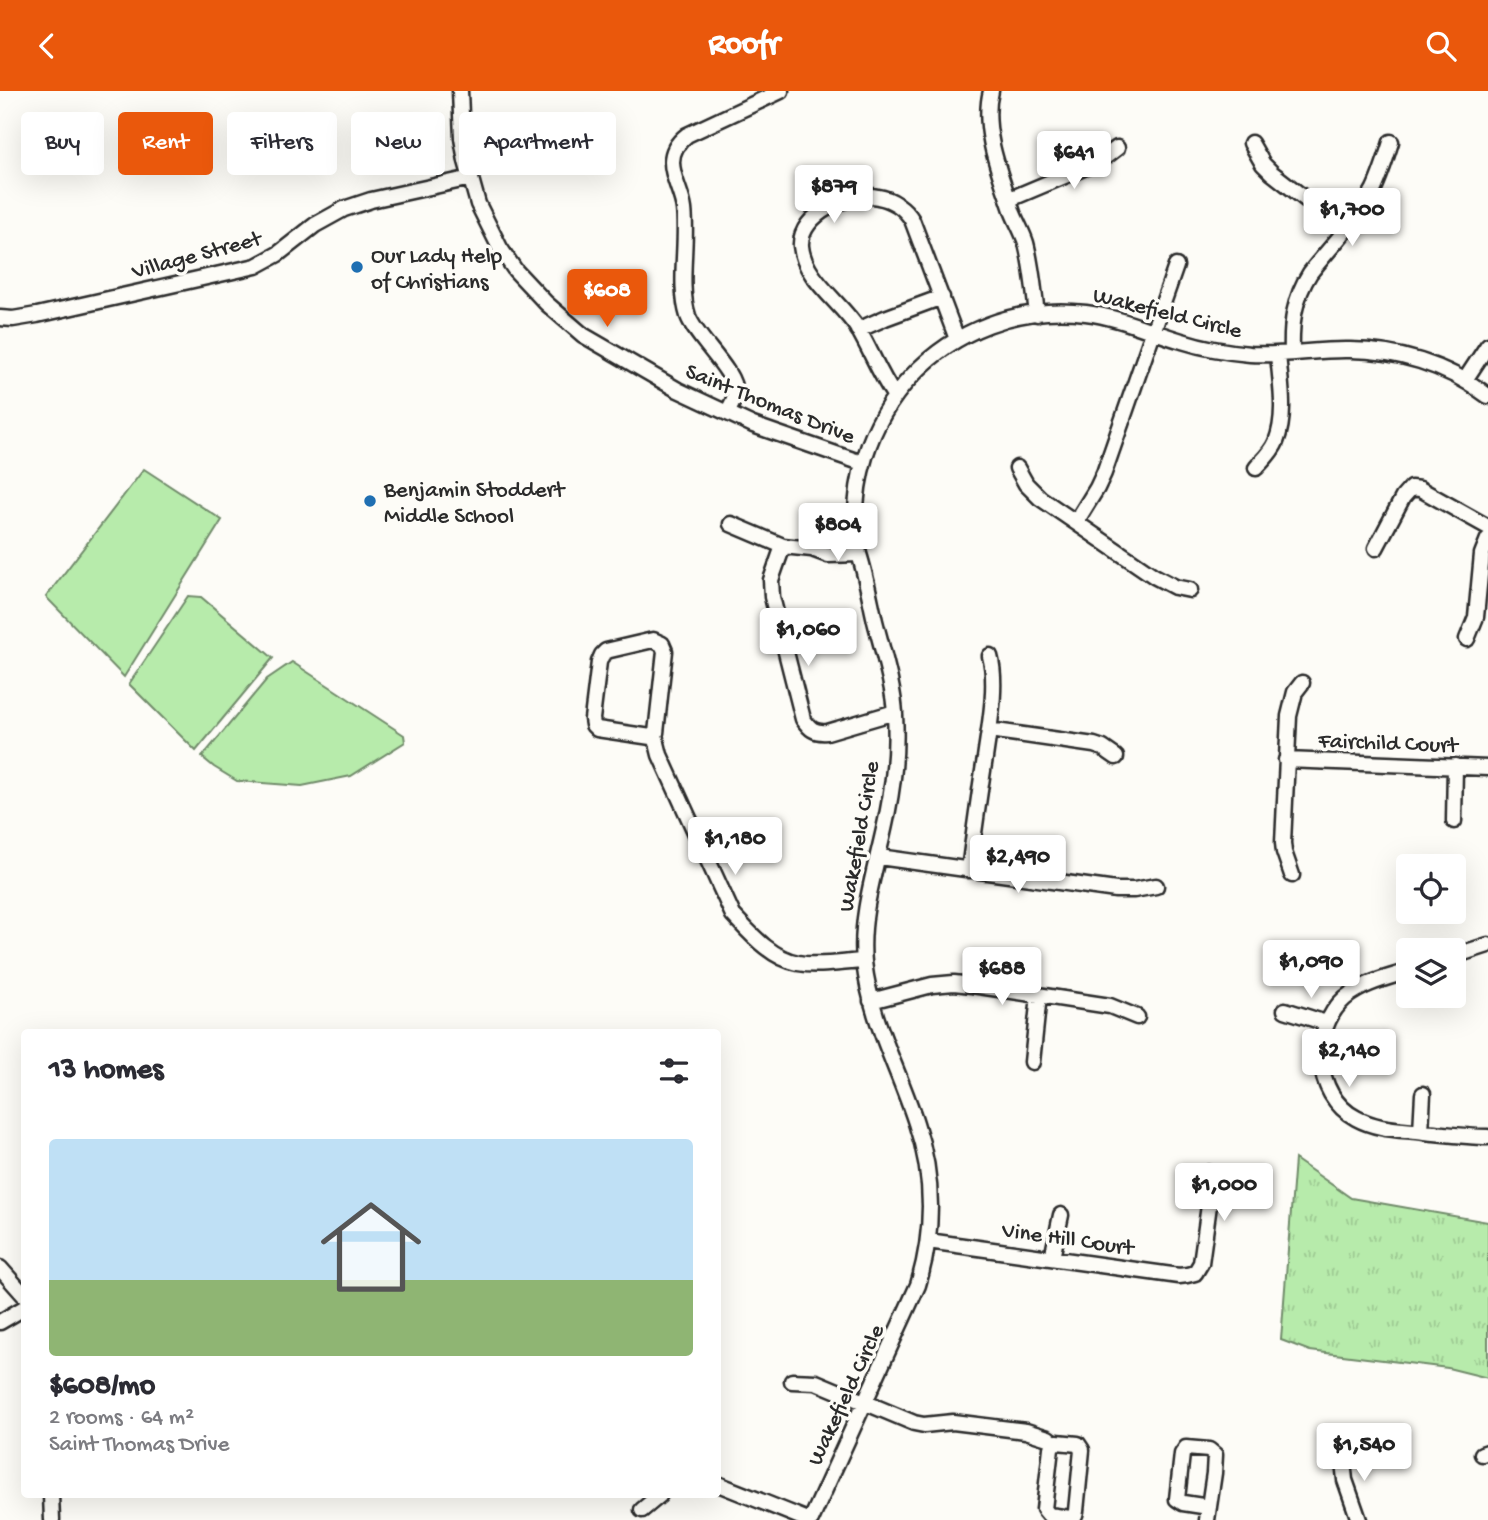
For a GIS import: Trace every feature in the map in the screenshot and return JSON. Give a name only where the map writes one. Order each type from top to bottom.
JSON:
[{"type":"street","name":"Saint Thomas Drive","points":[[460,91],[462,138],[478,204],[500,249],[514,270],[545,303],[583,335],[708,405],[753,425],[862,463]]},
{"type":"street","points":[[727,413],[735,393],[732,381],[687,314],[684,284],[684,209],[673,172],[673,158],[676,147],[687,135],[781,91]]},
{"type":"street","points":[[991,91],[988,102],[993,147],[999,174],[1028,253],[1037,313]]},
{"type":"street","points":[[1256,468],[1272,451],[1281,423],[1285,353],[1300,292],[1310,273],[1373,191],[1391,142]]},
{"type":"street","points":[[1251,143],[1263,164],[1272,173],[1344,229]]},
{"type":"street","points":[[1010,199],[1093,164],[1117,148]]},
{"type":"street","name":"Village Street","points":[[0,318],[37,315],[256,266],[278,254],[315,225],[344,209],[371,200],[471,179]]},
{"type":"street","points":[[894,395],[858,330],[840,305],[811,274],[802,248],[807,224],[837,204],[858,197],[870,196],[888,200],[904,209],[912,220],[957,338]]},
{"type":"street","points":[[1076,522],[1104,473],[1176,266]]},
{"type":"street","points":[[858,330],[942,297]]},
{"type":"street","name":"Wakefield Circle","points":[[809,1520],[918,1285],[928,1241],[930,1199],[925,1154],[916,1122],[871,1002],[864,961],[866,916],[893,774],[895,712],[858,549],[858,485],[862,463],[894,395],[925,362],[957,338],[1012,316],[1059,312],[1089,313],[1181,341],[1250,354],[1345,349],[1381,352],[1427,363],[1465,380],[1488,396]]},
{"type":"street","points":[[1465,380],[1488,345]]},
{"type":"street","points":[[1017,468],[1031,491],[1160,580],[1189,590]]},
{"type":"street","points":[[1376,548],[1410,488],[1420,489],[1488,527]]},
{"type":"street","points":[[731,524],[783,546],[812,549],[825,545],[858,549]]},
{"type":"street","points":[[1467,639],[1476,617],[1482,554],[1488,539]]},
{"type":"street","points":[[783,546],[771,580],[772,597],[803,719],[818,733],[895,712]]},
{"type":"street","points":[[655,735],[651,737],[602,731],[594,727],[592,719],[599,662],[606,651],[653,640],[664,646],[655,735],[660,755],[733,915],[762,945],[798,963],[864,961]]},
{"type":"street","points":[[969,870],[989,730],[993,668],[989,656]]},
{"type":"street","points":[[1292,875],[1283,843],[1286,760],[1290,707],[1295,692],[1302,683]]},
{"type":"street","points":[[989,730],[1094,745],[1116,757]]},
{"type":"street","name":"Fairchild Court","points":[[1286,760],[1488,768]]},
{"type":"street","points":[[1454,821],[1455,766]]},
{"type":"street","points":[[879,857],[1116,890],[1156,886]]},
{"type":"street","points":[[1466,952],[1488,945]]},
{"type":"street","points":[[1396,975],[1356,990],[1337,1006],[1326,1023],[1321,1060],[1327,1085],[1337,1102],[1355,1117],[1375,1126],[1394,1130],[1488,1137]]},
{"type":"street","points":[[871,1002],[941,984],[972,985],[1110,1006],[1137,1017]]},
{"type":"street","points":[[1032,1062],[1039,995]]},
{"type":"street","points":[[1285,1010],[1326,1023]]},
{"type":"street","points":[[1421,1131],[1423,1094]]},
{"type":"street","name":"Vine Hill Court","points":[[928,1241],[1178,1276],[1192,1274],[1199,1267],[1203,1255],[1210,1198],[1208,1173]]},
{"type":"street","points":[[1052,1258],[1061,1215]]},
{"type":"street","points":[[0,1268],[21,1292]]},
{"type":"street","points":[[0,1322],[21,1310]]},
{"type":"street","points":[[792,1381],[816,1382],[914,1423],[924,1425],[962,1422],[1026,1431],[1048,1438],[1054,1443]]},
{"type":"street","points":[[1057,1441],[1078,1444],[1082,1448],[1076,1511],[1071,1518],[1048,1515],[1044,1509],[1051,1448],[1054,1443],[1057,1441]]},
{"type":"street","points":[[1342,1452],[1345,1479],[1359,1520]]},
{"type":"street","points":[[721,1485],[809,1520]]},
{"type":"street","points":[[51,1498],[52,1520]]},
{"type":"street","points":[[642,1510],[656,1498]]},
{"type":"green space","points":[[144,469],[222,520],[124,677],[46,597]]},
{"type":"green space","points":[[188,596],[201,597],[273,658],[196,751],[129,684]]},
{"type":"green space","points":[[292,662],[404,735],[405,742],[351,776],[302,786],[237,781],[202,757],[267,679]]},
{"type":"green space","points":[[1295,1159],[1351,1198],[1488,1222],[1488,1378],[1448,1368],[1310,1351],[1281,1340]]},
{"type":"place","name":"Our Lady Help of Christians","points":[[357,267]]},
{"type":"place","name":"Benjamin Stoddert Middle School","points":[[370,501]]}]
